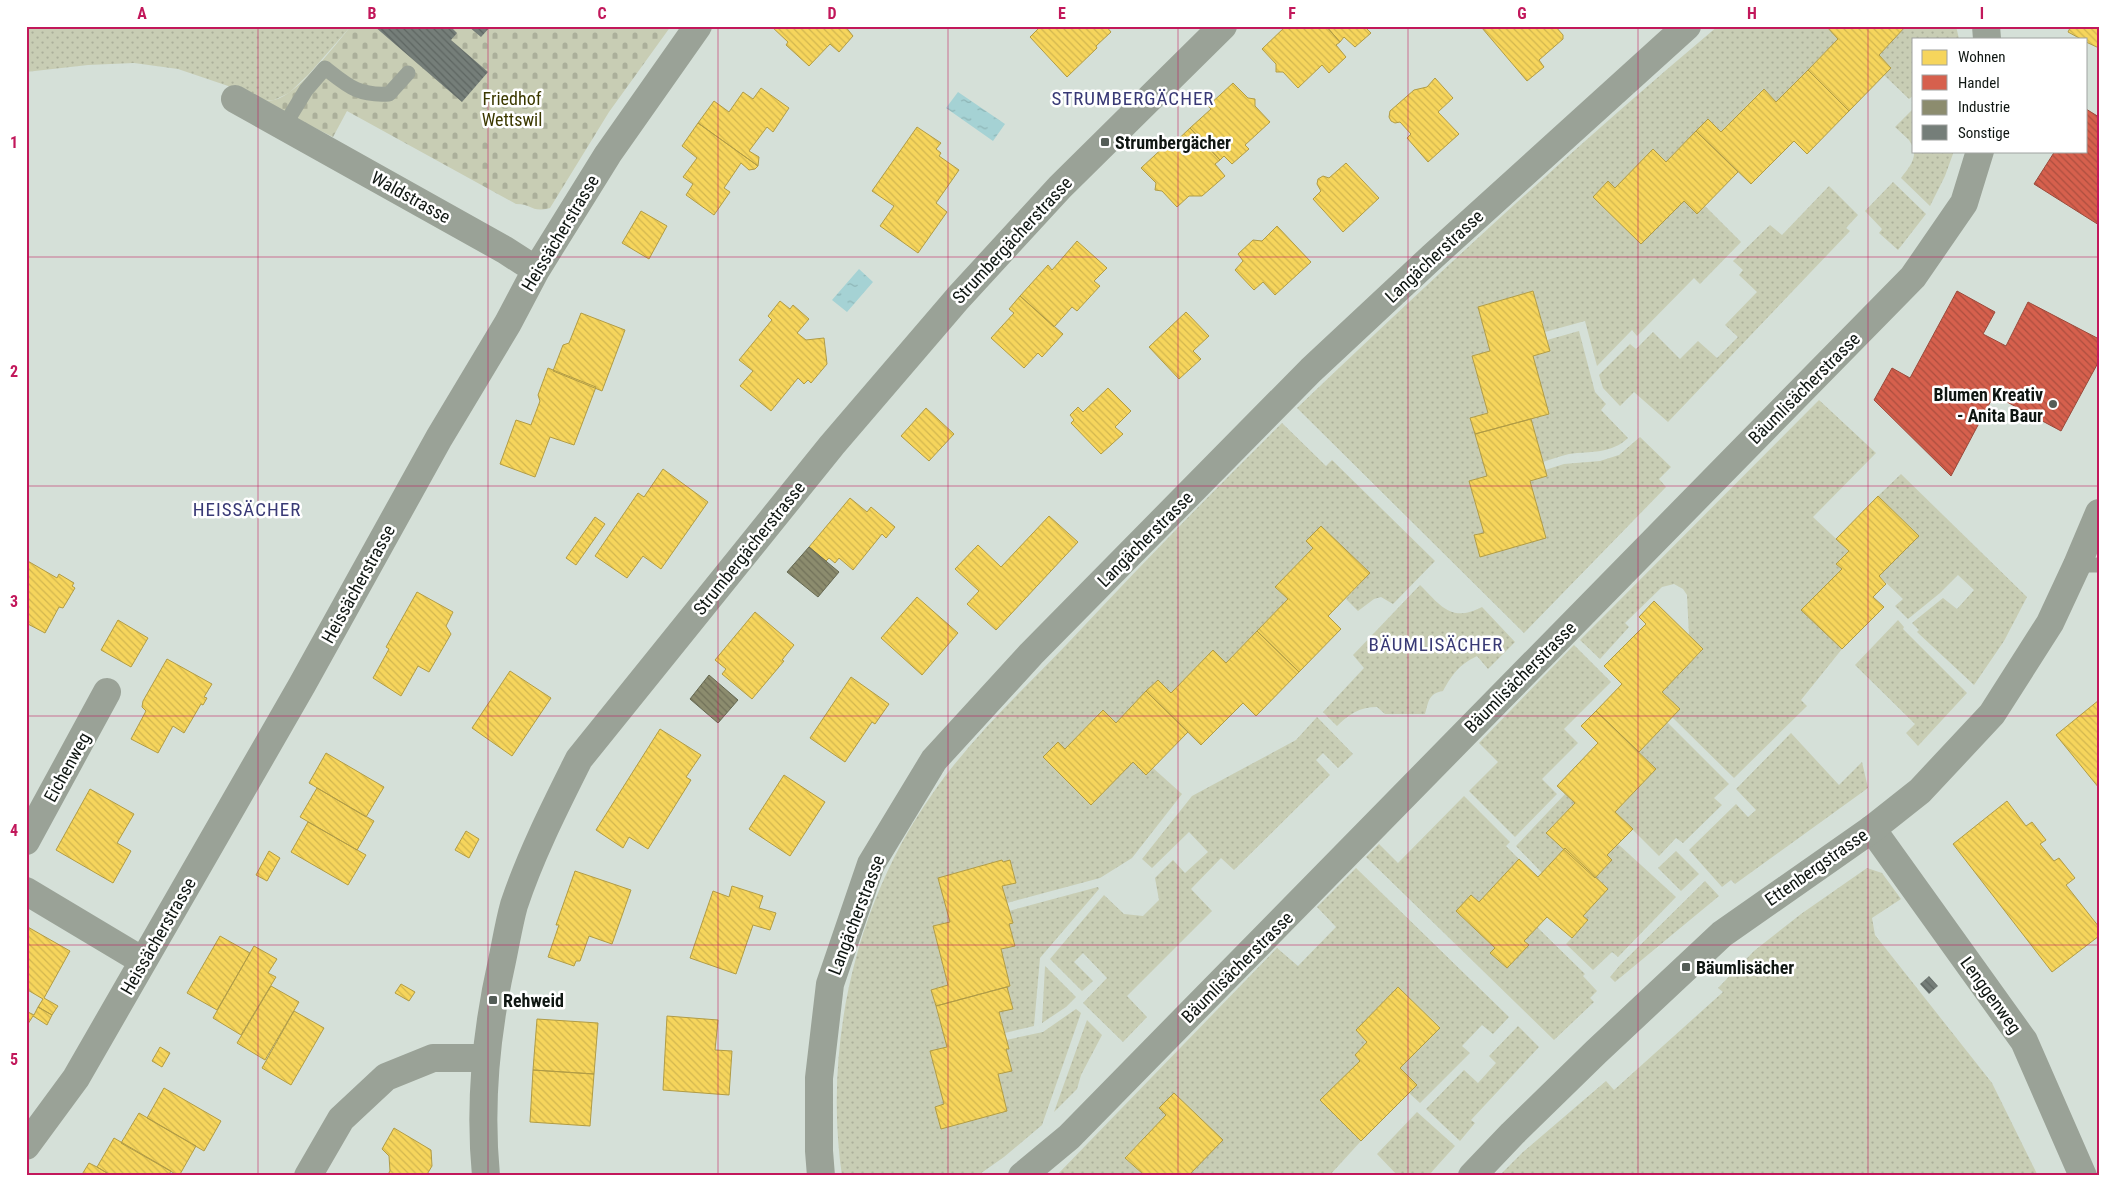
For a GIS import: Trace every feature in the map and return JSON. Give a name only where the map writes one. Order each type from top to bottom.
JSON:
[{"type":"street","name":"Heissächerstrasse","points":[[26,1146],[76,1078],[536,270],[608,154],[698,26]]},
{"type":"street","name":"Strumbergächerstrasse","points":[[486,1176],[482,1103],[485,1058],[493,1000],[514,906],[548,820],[579,759],[832,444],[958,298],[1060,187],[1223,26]]},
{"type":"street","name":"Langächerstrasse","points":[[821,1176],[818,1151],[819,1078],[830,984],[871,864],[934,760],[1031,654],[1311,370],[1432,256],[1687,26]]},
{"type":"street","name":"Waldstrasse","points":[[235,99],[505,250],[536,270]]},
{"type":"street","name":"Bäumlisächerstrasse","points":[[1022,1176],[1069,1138],[1913,277],[1964,204],[1980,152]]},
{"type":"street","name":"Ettenbergstrasse","points":[[1472,1176],[1589,1059],[1722,934],[1872,829],[1920,791],[1992,714],[2088,565],[2099,513]]},
{"type":"street","name":"Eichenweg","points":[[26,841],[107,692]]},
{"type":"street","name":"Lenggenweg","points":[[1872,829],[2024,1041],[2083,1176]]},
{"type":"street","points":[[26,891],[144,961]]},
{"type":"street","points":[[308,1176],[341,1119],[386,1077],[433,1058],[485,1058]]},
{"type":"lane","points":[[284,126],[306,90],[325,68],[352,90],[371,95],[389,94],[408,74]]},
{"type":"green space","points":[[26,26],[351,26],[309,74],[289,93],[274,100],[259,100],[240,90],[178,69],[134,63],[88,65],[26,72]]},
{"type":"green space","name":"Friedhof Wettswil","points":[[351,26],[671,26],[609,112],[550,208],[535,209],[526,205],[516,204],[347,111],[333,137],[259,100],[274,100],[294,89],[316,68]]},
{"type":"green space","points":[[1718,26],[1826,26],[1838,39],[1776,102],[1763,89],[1721,132],[1708,119],[1666,162],[1653,149],[1615,188],[1608,181],[1593,197],[1641,244],[1684,201],[1697,214],[1705,206],[1741,242],[1700,284],[1694,278],[1637,336],[1632,330],[1597,366],[1585,321],[1545,332],[1533,291],[1478,307],[1490,351],[1472,356],[1488,413],[1471,418],[1487,476],[1469,481],[1484,533],[1474,536],[1480,556],[1545,538],[1530,481],[1546,476],[1545,470],[1564,464],[1600,461],[1619,455],[1640,437],[1671,467],[1659,479],[1666,487],[1524,633],[1297,408],[1505,214],[1610,119]]},
{"type":"green space","points":[[1906,26],[1956,26],[1959,38],[1912,38],[1912,97],[1909,99],[1884,75],[1891,67],[1879,55]]},
{"type":"green space","points":[[1912,110],[1912,145],[1909,140],[1895,127]]},
{"type":"green space","points":[[1914,152],[1954,152],[1945,176],[1930,206],[1901,178],[1912,162]]},
{"type":"green space","points":[[1893,182],[1926,214],[1898,250],[1879,233],[1882,229],[1865,211]]},
{"type":"green space","points":[[1829,186],[1858,215],[1846,228],[1850,231],[1668,422],[1634,392],[1620,406],[1603,388],[1599,375],[1630,344],[1636,349],[1653,332],[1680,359],[1698,341],[1717,358],[1738,337],[1725,325],[1757,292],[1739,275],[1743,270],[1733,261],[1770,225],[1782,235]]},
{"type":"green space","points":[[1579,331],[1595,392],[1606,404],[1601,410],[1628,438],[1615,447],[1608,449],[1569,454],[1543,462],[1531,419],[1533,356],[1550,351],[1547,340]]},
{"type":"green space","points":[[1819,400],[1876,453],[1813,517],[1849,551],[1836,564],[1842,569],[1801,610],[1842,649],[1801,700],[1807,706],[1734,778],[1672,717],[1679,709],[1662,692],[1703,650],[1689,636],[1687,595],[1683,589],[1674,584],[1662,587],[1625,623],[1629,627],[1600,659],[1580,640]]},
{"type":"green space","points":[[1282,423],[1326,466],[1332,460],[1435,561],[1393,604],[1381,597],[1374,599],[1358,611],[1346,599],[1370,573],[1321,526],[1306,541],[1313,548],[1275,587],[1288,599],[1226,663],[1213,650],[1171,693],[1158,680],[1116,723],[1102,710],[1065,749],[1058,742],[1043,757],[1091,805],[1133,762],[1146,775],[1153,768],[1182,794],[1132,858],[1100,878],[1007,903],[1002,886],[1016,882],[1010,860],[1003,862],[1002,860],[938,878],[950,922],[933,927],[948,985],[931,990],[947,1047],[930,1052],[944,1104],[935,1107],[941,1129],[1007,1111],[998,1074],[1012,1070],[1006,1049],[1008,1049],[1006,1040],[1043,1032],[1076,1009],[1081,1013],[1042,1125],[1004,1157],[977,1176],[842,1176],[837,1126],[837,1076],[842,1026],[851,976],[865,927],[884,880],[906,835],[933,793],[980,734],[1174,532]]},
{"type":"green space","points":[[1901,474],[2027,597],[2004,641],[1974,685],[1917,632],[1919,630],[1912,623],[1943,598],[1957,609],[1974,590],[1958,575],[1940,593],[1908,619],[1895,606],[1903,599],[1879,576],[1918,536],[1878,496]]},
{"type":"green space","points":[[1420,585],[1434,600],[1454,613],[1471,612],[1482,607],[1515,642],[1488,669],[1477,656],[1461,666],[1453,674],[1443,691],[1432,696],[1428,702],[1425,714],[1385,714],[1377,707],[1371,707],[1355,712],[1337,726],[1323,712],[1364,668],[1353,655]]},
{"type":"green space","points":[[1898,620],[1904,627],[1903,629],[1967,693],[1918,746],[1906,733],[1915,724],[1855,665]]},
{"type":"green space","points":[[1574,645],[1611,682],[1564,729],[1578,743],[1542,779],[1557,794],[1515,837],[1469,791],[1498,762],[1479,743]]},
{"type":"green space","points":[[1317,717],[1353,754],[1338,768],[1323,753],[1316,760],[1330,775],[1234,870],[1221,858],[1191,889],[1212,911],[1127,996],[1147,1017],[1123,1042],[1083,1003],[1107,978],[1083,953],[1074,962],[1093,981],[1082,991],[1050,959],[1104,895],[1124,914],[1143,916],[1159,900],[1155,878],[1173,860],[1185,873],[1208,852],[1189,832],[1152,868],[1142,859],[1192,796],[1296,740]]},
{"type":"green space","points":[[1667,722],[1729,784],[1714,798],[1722,805],[1683,843],[1676,838],[1659,856],[1615,812],[1656,769],[1639,752]]},
{"type":"green space","points":[[1791,733],[1839,785],[1862,762],[1868,788],[1735,884],[1731,880],[1722,887],[1689,850],[1736,804],[1748,817],[1756,810],[1736,789]]},
{"type":"green space","points":[[1565,794],[1575,803],[1546,832],[1565,848],[1542,873],[1516,846]]},
{"type":"green space","points":[[1464,796],[1510,842],[1506,846],[1519,859],[1479,902],[1471,895],[1456,911],[1495,948],[1490,953],[1507,968],[1528,945],[1524,941],[1537,927],[1585,974],[1583,976],[1597,991],[1590,998],[1594,1002],[1554,1040],[1366,857],[1379,844],[1398,863]]},
{"type":"green space","points":[[1618,844],[1676,897],[1618,957],[1612,952],[1593,970],[1566,944],[1588,921],[1583,916],[1595,878],[1612,860],[1607,855]]},
{"type":"green space","points":[[1676,851],[1699,874],[1681,891],[1658,868]]},
{"type":"green space","points":[[1356,868],[1509,1017],[1493,1034],[1482,1025],[1462,1046],[1470,1053],[1420,1103],[1409,1093],[1417,1085],[1400,1068],[1440,1027],[1398,987],[1356,1030],[1367,1042],[1355,1055],[1360,1061],[1321,1100],[1361,1141],[1329,1176],[1188,1176],[1222,1140],[1174,1093],[1160,1108],[1166,1115],[1125,1157],[1143,1174],[1141,1176],[1056,1176],[1277,948],[1298,966],[1336,927],[1317,907]]},
{"type":"green space","points":[[1867,868],[1882,873],[1901,899],[1872,918],[1875,935],[1992,1083],[2038,1176],[1499,1176],[1523,1152],[1606,1081],[1614,1090],[1723,992],[1718,988],[1754,951],[1801,914]]},
{"type":"green space","points":[[1705,881],[1719,896],[1615,982],[1610,977],[1620,965]]},
{"type":"green space","points":[[1098,887],[1099,889],[1040,958],[1034,1026],[1005,1033],[999,1012],[1013,1008],[1007,987],[1010,986],[1001,949],[1015,945],[1009,924],[1012,923],[1009,911]]},
{"type":"green space","points":[[1045,966],[1076,997],[1066,1007],[1042,1023]]},
{"type":"green space","points":[[1087,1020],[1102,1035],[1081,1075],[1077,1089],[1054,1112]]},
{"type":"green space","points":[[1518,1026],[1539,1047],[1471,1120],[1475,1123],[1460,1141],[1426,1109],[1464,1070],[1478,1083],[1496,1063],[1489,1056]]},
{"type":"green space","points":[[1417,1112],[1455,1146],[1428,1176],[1398,1176],[1377,1154]]},
{"type":"water","points":[[958,92],[1005,124],[993,141],[946,108]]},
{"type":"water","points":[[859,269],[873,282],[847,312],[832,300]]},
{"type":"building: Wohnen","points":[[771,26],[845,26],[853,36],[839,52],[830,44],[809,66],[786,45],[788,42]]},
{"type":"building: Wohnen","points":[[1041,26],[1106,26],[1111,32],[1067,77],[1030,37]]},
{"type":"building: Wohnen","points":[[1286,26],[1290,29],[1292,26],[1326,26],[1340,42],[1336,45],[1346,57],[1329,73],[1322,65],[1298,88],[1283,72],[1276,72],[1276,64],[1262,49]]},
{"type":"building: Wohnen","points":[[1326,26],[1364,26],[1371,33],[1355,47],[1344,37],[1340,42]]},
{"type":"building: Wohnen","points":[[1484,26],[1538,26],[1540,28],[1542,26],[1555,26],[1563,35],[1563,39],[1539,60],[1544,67],[1527,81],[1482,28]]},
{"type":"building: Wohnen","points":[[1826,26],[1906,26],[1879,55],[1891,68],[1849,111],[1808,70],[1838,39]]},
{"type":"building: Wohnen","points":[[2071,26],[2099,26],[2099,48],[2088,43],[2088,38],[2079,38],[2068,32]]},
{"type":"building: Wohnen","points":[[1808,70],[1849,111],[1807,154],[1794,141],[1751,184],[1696,131],[1708,119],[1721,132],[1764,89],[1776,102]]},
{"type":"building: Wohnen","points":[[1435,78],[1453,98],[1438,112],[1459,134],[1428,162],[1407,138],[1411,134],[1400,122],[1395,123],[1389,117],[1390,111],[1414,90],[1427,87]]},
{"type":"building: Wohnen","points":[[1233,83],[1248,98],[1255,99],[1255,106],[1270,122],[1245,145],[1249,149],[1232,164],[1224,156],[1220,160],[1190,128],[1211,109],[1208,106]]},
{"type":"building: Wohnen","points":[[761,88],[789,108],[773,132],[767,127],[749,151],[759,157],[758,166],[698,123],[714,101],[729,112],[743,92],[753,99]]},
{"type":"building: Wohnen","points":[[698,123],[758,166],[755,169],[749,170],[741,163],[724,188],[730,192],[714,215],[686,195],[693,184],[683,177],[697,158],[682,146]]},
{"type":"building: Wohnen","points":[[917,127],[941,143],[936,149],[941,153],[939,156],[959,170],[936,203],[947,212],[918,253],[880,226],[894,206],[872,191]]},
{"type":"building: Wohnen","points":[[1190,128],[1220,160],[1215,164],[1225,176],[1202,196],[1189,196],[1177,207],[1162,191],[1155,190],[1156,183],[1141,168],[1167,144],[1170,147]]},
{"type":"building: Wohnen","points":[[1696,131],[1738,172],[1697,214],[1684,201],[1641,244],[1593,197],[1608,181],[1615,188],[1653,149],[1666,162]]},
{"type":"building: Wohnen","points":[[1346,163],[1379,198],[1343,232],[1313,199],[1321,191],[1317,184],[1318,179],[1323,176],[1329,178]]},
{"type":"building: Wohnen","points":[[641,211],[667,226],[649,259],[622,243]]},
{"type":"building: Wohnen","points":[[1277,226],[1311,262],[1275,295],[1263,282],[1254,290],[1235,270],[1243,261],[1238,254],[1253,240],[1262,241]]},
{"type":"building: Wohnen","points":[[1077,241],[1107,268],[1094,281],[1100,286],[1077,311],[1072,307],[1054,327],[1020,296],[1048,265],[1052,270]]},
{"type":"building: Wohnen","points":[[1533,291],[1550,351],[1533,356],[1549,414],[1475,434],[1470,418],[1488,413],[1472,356],[1490,351],[1478,307]]},
{"type":"building: Wohnen","points":[[1020,296],[1063,334],[1042,357],[1038,353],[1024,368],[991,338],[1014,313],[1009,309]]},
{"type":"building: Wohnen","points":[[780,301],[790,309],[793,305],[809,319],[797,333],[806,340],[824,338],[827,364],[811,383],[808,380],[804,384],[798,378],[771,411],[740,386],[753,371],[739,360],[772,320],[768,316]]},
{"type":"building: Wohnen","points":[[1186,312],[1209,336],[1193,351],[1201,359],[1179,379],[1149,347]]},
{"type":"building: Wohnen","points":[[581,313],[625,330],[602,391],[553,371],[563,345],[569,343]]},
{"type":"building: Wohnen","points":[[548,368],[596,387],[574,445],[550,437],[535,477],[500,464],[516,420],[531,425],[540,401],[538,395]]},
{"type":"building: Wohnen","points":[[1108,388],[1131,411],[1115,427],[1123,434],[1101,454],[1071,423],[1074,420],[1070,415],[1078,407],[1083,412]]},
{"type":"building: Wohnen","points":[[926,408],[954,434],[929,461],[901,436]]},
{"type":"building: Wohnen","points":[[1531,419],[1547,476],[1530,481],[1546,538],[1480,557],[1474,535],[1484,533],[1469,481],[1487,476],[1475,434]]},
{"type":"building: Wohnen","points":[[663,469],[708,502],[661,569],[643,556],[627,578],[595,556],[638,493],[644,497]]},
{"type":"building: Wohnen","points":[[1878,496],[1919,536],[1879,576],[1886,584],[1873,597],[1884,607],[1842,649],[1801,610],[1842,569],[1836,564],[1849,551],[1836,539]]},
{"type":"building: Wohnen","points":[[850,498],[867,512],[871,507],[895,527],[886,538],[882,534],[853,570],[839,558],[835,563],[829,558],[826,561],[809,547]]},
{"type":"building: Wohnen","points":[[1049,516],[1078,542],[996,630],[967,604],[979,591],[955,569],[978,545],[1001,567]]},
{"type":"building: Wohnen","points":[[595,517],[605,524],[576,565],[566,558]]},
{"type":"building: Wohnen","points":[[1321,526],[1370,573],[1328,616],[1341,629],[1299,672],[1257,631],[1288,599],[1275,587],[1313,548],[1306,541]]},
{"type":"building: Wohnen","points":[[26,560],[57,578],[59,574],[74,583],[72,586],[75,588],[63,608],[59,607],[45,633],[26,623]]},
{"type":"building: Wohnen","points":[[417,592],[453,612],[446,626],[451,634],[429,672],[418,666],[401,696],[373,678],[389,649],[386,647]]},
{"type":"building: Wohnen","points":[[917,597],[958,633],[922,675],[881,638]]},
{"type":"building: Wohnen","points":[[1654,601],[1703,649],[1662,692],[1680,709],[1639,752],[1596,711],[1622,684],[1604,666],[1646,624],[1639,617]]},
{"type":"building: Wohnen","points":[[755,612],[794,645],[782,660],[784,661],[752,699],[722,674],[726,669],[715,660]]},
{"type":"building: Wohnen","points":[[118,620],[148,638],[131,667],[101,650]]},
{"type":"building: Wohnen","points":[[1257,631],[1299,672],[1256,716],[1243,703],[1201,745],[1146,691],[1158,680],[1171,693],[1213,650],[1226,663]]},
{"type":"building: Wohnen","points":[[167,659],[212,684],[204,697],[207,698],[203,705],[201,704],[184,733],[173,726],[158,753],[131,739],[146,711],[142,707],[143,701]]},
{"type":"building: Wohnen","points":[[510,671],[551,698],[512,756],[472,728]]},
{"type":"building: Wohnen","points":[[851,677],[889,704],[875,724],[872,722],[845,762],[810,738]]},
{"type":"building: Wohnen","points":[[1146,691],[1188,732],[1146,775],[1133,762],[1091,805],[1043,757],[1058,742],[1065,749],[1103,710],[1116,723]]},
{"type":"building: Wohnen","points":[[2099,700],[2099,788],[2056,735]]},
{"type":"building: Wohnen","points":[[1596,711],[1656,769],[1615,812],[1633,829],[1607,855],[1612,860],[1595,878],[1546,833],[1575,803],[1557,786],[1598,743],[1581,726]]},
{"type":"building: Wohnen","points":[[660,729],[701,755],[686,777],[691,780],[648,849],[629,837],[623,848],[596,830]]},
{"type":"building: Wohnen","points":[[326,753],[384,787],[366,817],[309,783]]},
{"type":"building: Wohnen","points":[[784,775],[825,802],[790,856],[749,829]]},
{"type":"building: Wohnen","points":[[317,788],[374,821],[357,850],[300,817]]},
{"type":"building: Wohnen","points":[[90,789],[134,814],[117,843],[131,851],[113,883],[56,850]]},
{"type":"building: Wohnen","points":[[2007,801],[2026,826],[2032,822],[2046,840],[2040,844],[2054,861],[2059,858],[2075,878],[2066,885],[2099,927],[2099,936],[2052,972],[1953,844]]},
{"type":"building: Wohnen","points":[[308,822],[366,855],[348,885],[291,852]]},
{"type":"building: Wohnen","points":[[466,831],[479,839],[469,858],[455,850]]},
{"type":"building: Wohnen","points":[[1565,848],[1608,889],[1583,916],[1588,920],[1572,938],[1547,917],[1524,941],[1529,945],[1507,968],[1490,953],[1495,948],[1456,911],[1471,895],[1479,902],[1519,859],[1538,877]]},
{"type":"building: Wohnen","points":[[269,851],[280,858],[267,881],[256,875]]},
{"type":"building: Wohnen","points":[[1002,860],[1003,862],[1010,860],[1016,883],[1002,886],[1013,923],[1009,924],[1015,946],[1001,949],[1010,986],[936,1006],[931,990],[948,985],[933,926],[950,922],[938,878]]},
{"type":"building: Wohnen","points":[[575,871],[631,890],[612,944],[589,936],[580,961],[576,961],[574,966],[548,957],[559,925],[556,925]]},
{"type":"building: Wohnen","points":[[732,886],[763,896],[759,908],[776,913],[770,930],[753,925],[736,974],[690,958],[713,891],[729,897]]},
{"type":"building: Wohnen","points":[[26,926],[70,951],[44,998],[58,1006],[52,1015],[38,1007],[43,999],[26,989]]},
{"type":"building: Wohnen","points":[[220,936],[250,953],[217,1010],[187,993]]},
{"type":"building: Wohnen","points":[[254,946],[277,959],[268,973],[276,977],[241,1035],[213,1018]]},
{"type":"building: Wohnen","points":[[401,984],[415,992],[409,1001],[395,993]]},
{"type":"building: Wohnen","points":[[271,986],[299,1002],[265,1060],[237,1043]]},
{"type":"building: Wohnen","points":[[1007,987],[1013,1009],[999,1012],[1009,1049],[1006,1049],[1012,1071],[998,1074],[1007,1111],[941,1129],[935,1107],[944,1104],[930,1051],[947,1047],[936,1006]]},
{"type":"building: Wohnen","points":[[1398,987],[1440,1028],[1400,1068],[1417,1085],[1361,1141],[1320,1100],[1360,1061],[1355,1055],[1367,1042],[1356,1030]]},
{"type":"building: Wohnen","points":[[38,1007],[52,1015],[47,1025],[33,1016],[26,1027],[26,1011],[34,1015]]},
{"type":"building: Wohnen","points":[[294,1011],[324,1028],[291,1085],[262,1068]]},
{"type":"building: Wohnen","points":[[667,1016],[718,1020],[715,1050],[732,1051],[729,1095],[663,1090]]},
{"type":"building: Wohnen","points":[[537,1019],[598,1023],[594,1074],[533,1070]]},
{"type":"building: Wohnen","points":[[160,1047],[170,1053],[162,1067],[152,1061]]},
{"type":"building: Wohnen","points":[[533,1070],[594,1074],[590,1126],[530,1122]]},
{"type":"building: Wohnen","points":[[164,1088],[221,1121],[204,1151],[147,1118]]},
{"type":"building: Wohnen","points":[[1174,1093],[1223,1140],[1188,1176],[1141,1176],[1143,1174],[1125,1158],[1166,1115],[1159,1108]]},
{"type":"building: Wohnen","points":[[139,1113],[196,1146],[179,1176],[121,1143]]},
{"type":"building: Wohnen","points":[[394,1128],[431,1150],[432,1166],[426,1176],[387,1176],[390,1171],[389,1156],[382,1149]]},
{"type":"building: Wohnen","points":[[114,1138],[171,1171],[168,1176],[112,1176],[97,1167]]},
{"type":"building: Wohnen","points":[[89,1163],[97,1167],[112,1176],[81,1176]]},
{"type":"building: Handel","points":[[2088,110],[2099,117],[2099,225],[2034,184],[2054,152],[2088,152]]},
{"type":"building: Handel","points":[[1957,291],[1995,312],[1983,334],[2006,346],[2028,302],[2099,339],[2099,361],[2061,431],[1994,395],[1951,476],[1874,400],[1892,368],[1910,378]]},
{"type":"building: Industrie","points":[[809,547],[839,572],[818,597],[787,572]]},
{"type":"building: Industrie","points":[[709,675],[738,700],[718,723],[690,699]]},
{"type":"building: Sonstige","points":[[374,26],[450,26],[457,33],[451,40],[488,72],[462,102]]},
{"type":"building: Sonstige","points":[[468,26],[491,26],[481,37]]},
{"type":"building: Sonstige","points":[[1929,976],[1938,986],[1929,994],[1920,984]]},
{"type":"place","name":"Strumbergächer","points":[[1105,142]]},
{"type":"place","name":"Blumen Kreativ - Anita Baur","points":[[2053,404]]},
{"type":"place","name":"Bäumlisächer","points":[[1686,967]]},
{"type":"place","name":"Rehweid","points":[[493,1000]]},
{"type":"district","name":"STRUMBERGÄCHER","points":[[1133,98]]},
{"type":"district","name":"HEISSÄCHER","points":[[247,509]]},
{"type":"district","name":"BÄUMLISÄCHER","points":[[1436,644]]}]
